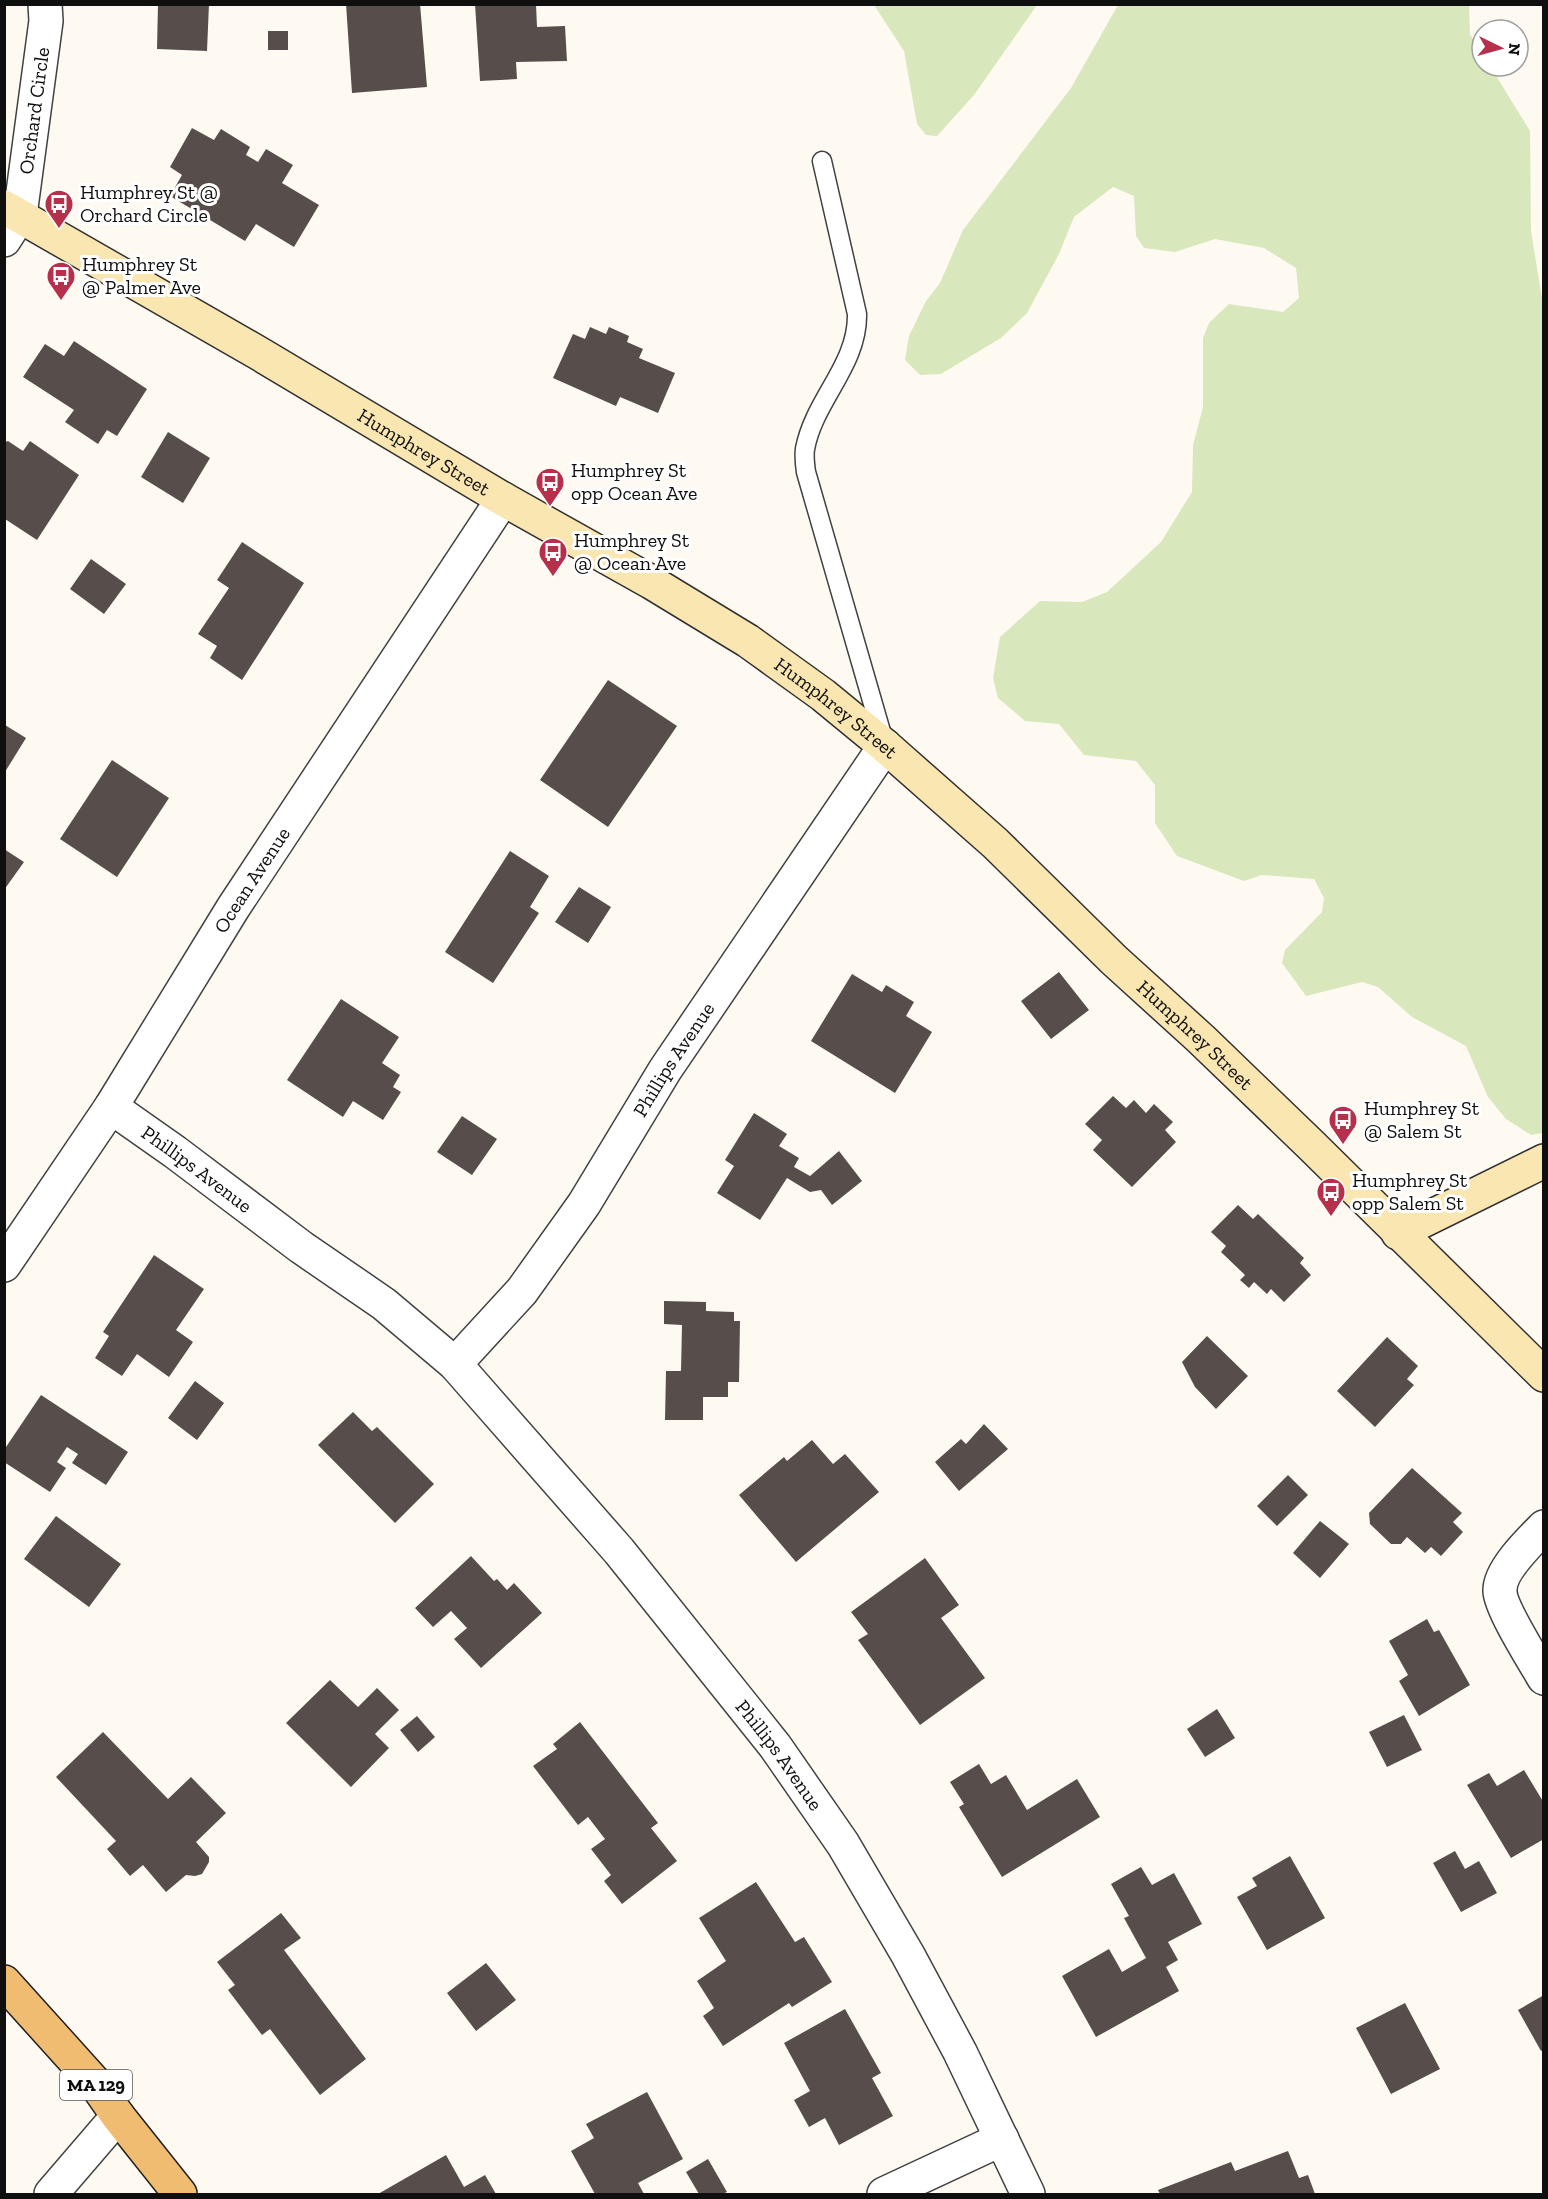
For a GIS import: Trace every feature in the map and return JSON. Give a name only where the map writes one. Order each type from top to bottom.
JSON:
[{"type":"main road","name":"Humphrey Street","points":[[10,221],[241,343],[504,500],[651,582],[748,641],[823,695],[995,843],[1113,960],[1201,1039],[1312,1146],[1544,1375]]},
{"type":"main road","points":[[1398,1233],[1544,1161]]},
{"type":"main road","name":"MA 129","points":[[4,1982],[95,2083],[118,2116],[180,2194]]},
{"type":"street","name":"Orchard Circle","points":[[10,221],[46,21],[45,4]]},
{"type":"street","name":"Ocean Avenue","points":[[4,1265],[111,1107],[233,908],[504,500]]},
{"type":"street","name":"Phillips Avenue","points":[[455,1364],[522,1291],[584,1204],[666,1070],[885,746]]},
{"type":"street","name":"Phillips Avenue","points":[[111,1107],[301,1247],[384,1304],[455,1364],[619,1551],[775,1746],[843,1844],[908,1955],[960,2052],[1028,2194]]},
{"type":"street","points":[[1544,1527],[1504,1575],[1500,1591],[1507,1610],[1544,1678]]},
{"type":"street","points":[[51,2194],[118,2116]]},
{"type":"street","points":[[884,2194],[1002,2139]]},
{"type":"lane","points":[[822,161],[857,314],[857,331],[852,348],[809,433],[804,452],[806,472],[885,746]]},
{"type":"green space","points":[[874,5],[1037,5],[974,95],[937,136],[926,135],[917,124],[904,51]]},
{"type":"green space","points":[[1118,5],[1469,5],[1470,78],[1497,78],[1530,131],[1531,231],[1544,311],[1543,1133],[1531,1135],[1506,1119],[1488,1097],[1466,1046],[1412,1017],[1378,987],[1362,982],[1306,996],[1282,963],[1285,950],[1322,912],[1324,898],[1314,879],[1262,875],[1244,881],[1177,856],[1155,823],[1155,785],[1136,761],[1084,755],[1059,724],[1025,721],[998,698],[993,678],[1000,637],[1040,601],[1082,602],[1107,592],[1161,542],[1192,492],[1193,445],[1203,407],[1203,338],[1209,323],[1229,304],[1283,312],[1299,298],[1296,268],[1264,248],[1215,239],[1175,252],[1144,248],[1136,236],[1134,196],[1113,187],[1074,217],[1059,254],[1027,313],[1001,338],[941,374],[920,375],[905,360],[909,336],[926,301],[940,283],[963,230],[1071,88]]},
{"type":"building","points":[[158,4],[209,4],[207,51],[157,49]]},
{"type":"building","points":[[346,4],[420,4],[427,87],[352,93]]},
{"type":"building","points":[[475,4],[536,4],[537,27],[565,26],[567,61],[516,62],[517,79],[480,81]]},
{"type":"building","points":[[268,31],[288,31],[288,50],[268,50]]},
{"type":"building","points":[[192,128],[214,140],[221,129],[250,147],[246,155],[258,162],[266,149],[293,165],[282,183],[319,205],[294,247],[256,224],[245,241],[170,196],[182,175],[170,167]]},
{"type":"building","points":[[590,327],[606,334],[609,327],[629,336],[627,342],[643,349],[639,358],[675,373],[658,413],[620,397],[616,406],[553,378],[573,334],[585,339]]},
{"type":"building","points":[[74,341],[147,389],[117,436],[107,430],[98,444],[65,422],[74,410],[23,377],[45,344],[64,356]]},
{"type":"building","points":[[168,432],[210,458],[183,503],[141,477]]},
{"type":"building","points":[[8,441],[23,451],[30,441],[79,475],[37,540],[5,519],[5,442]]},
{"type":"building","points":[[242,542],[304,583],[242,680],[210,658],[217,646],[198,634],[229,588],[217,580]]},
{"type":"building","points":[[91,559],[126,584],[104,614],[70,589]]},
{"type":"building","points":[[608,680],[677,726],[608,827],[540,780]]},
{"type":"building","points":[[5,725],[26,738],[5,772]]},
{"type":"building","points":[[112,760],[169,798],[117,877],[60,839]]},
{"type":"building","points":[[4,849],[24,862],[4,890]]},
{"type":"building","points":[[510,851],[549,876],[530,907],[539,913],[493,983],[445,952]]},
{"type":"building","points":[[579,887],[611,907],[588,943],[555,922]]},
{"type":"building","points":[[1059,972],[1089,1010],[1051,1039],[1021,1001]]},
{"type":"building","points":[[852,974],[882,992],[886,985],[914,1002],[906,1016],[932,1032],[895,1093],[811,1041]]},
{"type":"building","points":[[341,999],[399,1037],[382,1063],[400,1075],[393,1087],[401,1092],[383,1120],[353,1101],[343,1117],[287,1080]]},
{"type":"building","points":[[1113,1096],[1126,1108],[1134,1100],[1146,1113],[1154,1104],[1173,1122],[1165,1130],[1176,1142],[1132,1187],[1093,1150],[1102,1140],[1085,1124]]},
{"type":"building","points":[[754,1113],[787,1134],[779,1146],[799,1158],[794,1167],[810,1176],[839,1151],[862,1181],[832,1205],[821,1190],[810,1192],[787,1178],[760,1220],[717,1193],[734,1166],[725,1160]]},
{"type":"building","points":[[462,1116],[497,1139],[472,1175],[437,1152]]},
{"type":"building","points":[[1238,1205],[1253,1219],[1258,1214],[1304,1258],[1300,1263],[1311,1275],[1284,1302],[1271,1289],[1267,1294],[1254,1282],[1249,1288],[1240,1280],[1245,1275],[1221,1252],[1226,1246],[1211,1232]]},
{"type":"building","points":[[154,1255],[204,1289],[176,1330],[193,1342],[169,1377],[137,1354],[122,1376],[95,1358],[109,1336],[103,1332]]},
{"type":"building","points":[[664,1301],[706,1302],[706,1311],[734,1312],[734,1321],[740,1321],[739,1382],[728,1382],[728,1397],[703,1397],[703,1420],[665,1420],[666,1371],[681,1371],[682,1325],[664,1324]]},
{"type":"building","points":[[1207,1336],[1248,1376],[1216,1409],[1195,1387],[1182,1362]]},
{"type":"building","points":[[1387,1337],[1418,1366],[1407,1379],[1414,1385],[1375,1427],[1337,1391]]},
{"type":"building","points":[[195,1381],[224,1403],[197,1440],[168,1418]]},
{"type":"building","points":[[41,1395],[128,1452],[106,1485],[72,1463],[78,1454],[67,1447],[57,1462],[66,1468],[50,1492],[4,1462],[4,1450]]},
{"type":"building","points":[[353,1412],[372,1431],[377,1427],[434,1484],[395,1523],[318,1445]]},
{"type":"building","points":[[984,1424],[1008,1449],[959,1491],[935,1462],[961,1439],[966,1444]]},
{"type":"building","points":[[812,1440],[833,1464],[845,1454],[879,1492],[796,1562],[739,1495],[784,1457],[787,1461]]},
{"type":"building","points":[[1412,1468],[1462,1513],[1453,1522],[1463,1532],[1441,1556],[1431,1547],[1425,1553],[1407,1537],[1401,1544],[1391,1544],[1370,1524],[1369,1513]]},
{"type":"building","points":[[1288,1475],[1308,1495],[1277,1526],[1257,1506]]},
{"type":"building","points":[[56,1516],[121,1564],[89,1607],[24,1559]]},
{"type":"building","points":[[1320,1521],[1349,1544],[1320,1578],[1293,1553]]},
{"type":"building","points":[[471,1556],[494,1581],[497,1579],[507,1590],[514,1583],[542,1613],[481,1668],[454,1639],[467,1628],[451,1611],[433,1627],[415,1608]]},
{"type":"building","points":[[925,1558],[959,1605],[941,1618],[985,1678],[920,1725],[858,1640],[868,1634],[851,1612]]},
{"type":"building","points":[[1427,1619],[1434,1632],[1439,1630],[1470,1685],[1419,1716],[1399,1681],[1408,1675],[1389,1641]]},
{"type":"building","points":[[330,1680],[358,1707],[377,1688],[399,1710],[375,1734],[389,1748],[351,1787],[286,1723]]},
{"type":"building","points":[[1217,1709],[1235,1738],[1205,1757],[1187,1729]]},
{"type":"building","points":[[1404,1715],[1422,1750],[1387,1767],[1369,1732]]},
{"type":"building","points":[[417,1716],[435,1737],[418,1752],[400,1730]]},
{"type":"building","points":[[580,1722],[658,1823],[651,1828],[677,1861],[622,1904],[604,1881],[611,1875],[591,1849],[605,1839],[588,1817],[578,1825],[533,1766],[557,1749],[553,1744]]},
{"type":"building","points":[[103,1732],[168,1799],[191,1777],[226,1813],[196,1842],[209,1857],[209,1862],[202,1874],[186,1875],[166,1892],[143,1865],[130,1876],[107,1849],[116,1841],[56,1777]]},
{"type":"building","points":[[979,1764],[991,1784],[1006,1775],[1027,1810],[1077,1779],[1100,1817],[1002,1877],[959,1807],[964,1804],[950,1782]]},
{"type":"building","points":[[1524,1770],[1544,1803],[1544,1839],[1511,1858],[1467,1785],[1489,1773],[1497,1786]]},
{"type":"building","points":[[1455,1851],[1465,1869],[1479,1861],[1497,1893],[1461,1912],[1433,1863]]},
{"type":"building","points":[[1290,1856],[1325,1918],[1267,1950],[1237,1897],[1257,1886],[1252,1878]]},
{"type":"building","points":[[1141,1867],[1152,1885],[1174,1873],[1202,1924],[1168,1942],[1178,1960],[1166,1967],[1179,1991],[1096,2037],[1062,1976],[1109,1949],[1122,1972],[1146,1958],[1124,1918],[1129,1916],[1111,1884]]},
{"type":"building","points":[[756,1882],[795,1942],[804,1937],[832,1982],[792,2007],[789,2003],[723,2046],[703,2016],[714,2008],[697,1981],[726,1961],[699,1918]]},
{"type":"building","points":[[281,1913],[301,1938],[284,1950],[366,2059],[320,2095],[270,2029],[262,2035],[228,1990],[235,1985],[217,1962]]},
{"type":"building","points":[[486,1963],[516,2000],[476,2031],[447,1993]]},
{"type":"building","points":[[1544,1995],[1544,2049],[1541,2051],[1518,2010]]},
{"type":"building","points":[[1405,2003],[1440,2069],[1391,2094],[1356,2028]]},
{"type":"building","points":[[845,2009],[881,2073],[872,2078],[893,2116],[839,2145],[825,2118],[809,2127],[794,2100],[810,2091],[784,2043]]},
{"type":"building","points":[[647,2092],[683,2159],[638,2183],[644,2194],[595,2194],[571,2151],[594,2138],[586,2124]]},
{"type":"building","points":[[1288,2151],[1299,2178],[1308,2175],[1315,2194],[1160,2194],[1158,2190],[1231,2162],[1235,2171]]},
{"type":"building","points":[[446,2155],[464,2187],[485,2175],[496,2194],[378,2194]]},
{"type":"building","points":[[708,2159],[727,2192],[699,2194],[686,2172]]},
{"type":"place","name":"Humphrey St @ Orchard Circle","points":[[59,230]]},
{"type":"place","name":"Humphrey St @ Palmer Ave","points":[[61,302]]},
{"type":"place","name":"Humphrey St opp Ocean Ave","points":[[550,508]]},
{"type":"place","name":"Humphrey St @ Ocean Ave","points":[[553,578]]},
{"type":"place","name":"Humphrey St @ Salem St","points":[[1343,1146]]},
{"type":"place","name":"Humphrey St opp Salem St","points":[[1331,1218]]}]
